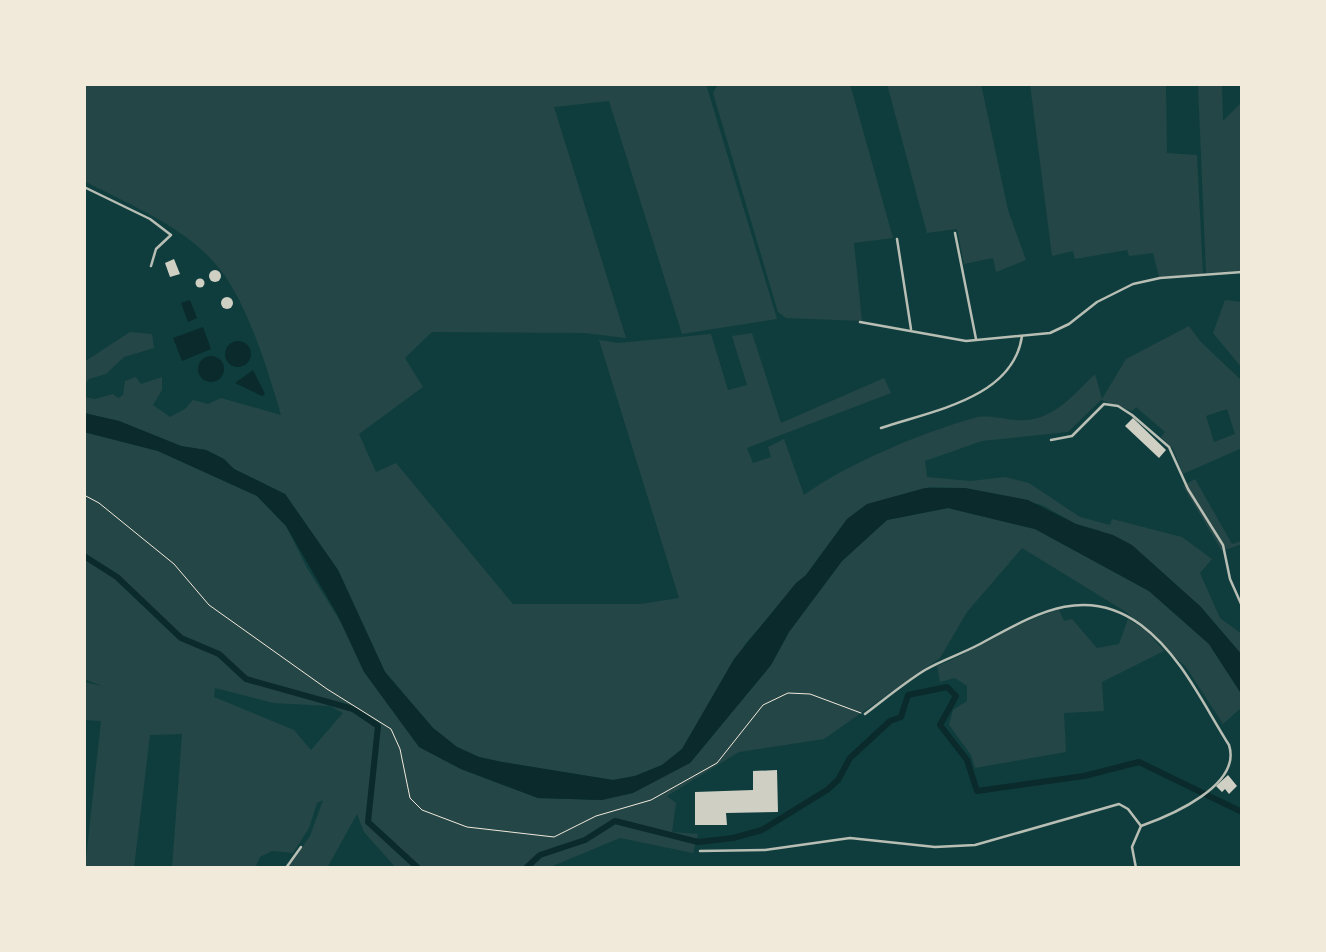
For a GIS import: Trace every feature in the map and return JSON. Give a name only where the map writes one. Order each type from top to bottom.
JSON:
[{"type":"street","points":[[84,187],[149,219],[171,235],[156,249],[150,266]]},
{"type":"street","points":[[955,233],[976,339]]},
{"type":"street","points":[[897,239],[911,330]]},
{"type":"street","points":[[860,322],[946,338],[976,339],[1050,333],[1069,324],[1111,294],[1133,284],[1160,278],[1242,272]]},
{"type":"street","points":[[881,428],[984,391],[1008,368],[1022,335]]},
{"type":"street","points":[[1051,440],[1072,436],[1098,407],[1108,403],[1127,412],[1146,426],[1172,452],[1188,489],[1217,534],[1242,606]]},
{"type":"street","points":[[865,714],[924,671],[981,643],[1010,625],[1052,608],[1097,605],[1133,620],[1178,663],[1233,757],[1230,769],[1206,791],[1172,814],[1141,826],[1132,847],[1136,868]]},
{"type":"street","points":[[700,851],[765,850],[850,838],[935,847],[975,845],[1119,804],[1128,809],[1141,826]]},
{"type":"street","points":[[286,868],[301,847]]},
{"type":"path","points":[[84,495],[99,503],[174,564],[209,605],[327,689],[391,729],[400,748],[410,797],[422,810],[467,827],[554,837],[596,816],[651,800],[718,763],[764,705],[788,693],[810,694],[865,714]]},
{"type":"shaded area","points":[[84,84],[706,84],[777,319],[682,334],[609,101],[554,107],[626,338],[584,333],[432,332],[405,358],[423,387],[359,434],[376,472],[396,463],[513,604],[640,604],[679,598],[599,340],[618,343],[711,334],[728,390],[747,385],[732,336],[752,333],[781,423],[884,378],[891,393],[747,448],[753,463],[771,457],[768,447],[784,439],[804,495],[863,461],[909,440],[954,424],[984,416],[1029,420],[1051,413],[1095,374],[1102,399],[1126,359],[1189,326],[1200,341],[1242,381],[1242,448],[1183,474],[1173,449],[1161,437],[1165,432],[1136,407],[1132,411],[1101,400],[1068,432],[982,441],[925,461],[927,477],[971,481],[1005,477],[1029,483],[1080,517],[1110,525],[1112,519],[1182,537],[1212,559],[1200,573],[1220,618],[1242,634],[1242,655],[1200,606],[1100,531],[1076,524],[1042,505],[965,488],[929,487],[837,533],[806,575],[746,643],[682,749],[662,765],[635,776],[613,780],[479,757],[457,747],[433,728],[385,672],[338,570],[285,494],[234,469],[224,459],[206,450],[181,446],[119,421],[84,413],[84,397],[95,399],[113,394],[118,398],[123,395],[125,381],[136,377],[141,384],[162,377],[162,390],[153,405],[170,417],[185,409],[193,400],[208,404],[221,398],[281,415],[248,319],[219,268],[206,253],[174,229],[84,181]],"holes":[[[1227,409],[1235,434],[1214,442],[1206,416]]]},
{"type":"shaded area","points":[[718,84],[850,84],[893,238],[854,243],[862,321],[786,318],[778,312],[713,93]]},
{"type":"shaded area","points":[[887,84],[981,84],[1008,210],[1026,260],[996,272],[993,258],[964,264],[957,229],[927,233]]},
{"type":"shaded area","points":[[1030,84],[1166,84],[1167,153],[1197,155],[1203,275],[1159,277],[1153,253],[1129,256],[1127,250],[1075,259],[1073,251],[1052,256]]},
{"type":"shaded area","points":[[1198,84],[1222,84],[1223,121],[1242,102],[1242,271],[1206,273]]},
{"type":"shaded area","points":[[190,300],[197,318],[188,322],[181,303]]},
{"type":"shaded area","points":[[1225,300],[1242,302],[1242,368],[1213,333]]},
{"type":"shaded area","points":[[203,327],[211,349],[182,361],[173,338]]},
{"type":"shaded area","points":[[130,332],[152,334],[154,348],[124,357],[106,374],[89,379],[84,385],[84,362]]},
{"type":"shaded area","points":[[238,341],[247,345],[251,354],[247,363],[238,367],[229,363],[225,354],[229,345]]},
{"type":"shaded area","points":[[211,356],[220,360],[224,369],[220,378],[211,382],[202,378],[198,369],[202,360]]},
{"type":"shaded area","points":[[253,370],[265,394],[262,396],[235,383]]},
{"type":"shaded area","points":[[84,413],[119,421],[181,446],[206,450],[224,459],[234,469],[285,494],[338,570],[385,672],[433,728],[457,747],[479,757],[613,780],[635,776],[662,765],[682,749],[734,659],[796,583],[806,575],[847,519],[867,504],[925,488],[965,488],[1028,500],[1076,524],[1113,535],[1132,545],[1200,606],[1242,655],[1242,695],[1209,644],[1149,591],[1035,529],[948,508],[887,520],[842,561],[789,632],[771,665],[690,763],[633,793],[602,800],[538,798],[461,769],[419,747],[364,672],[337,614],[286,526],[257,496],[158,451],[84,432]]},
{"type":"shaded area","points":[[84,432],[158,451],[257,496],[286,526],[307,568],[419,747],[461,769],[538,798],[602,800],[690,763],[771,665],[789,632],[842,561],[887,520],[948,508],[1035,529],[1149,591],[1209,644],[1242,695],[1242,707],[1223,724],[1186,667],[1148,633],[1164,651],[1102,682],[1104,711],[1064,713],[1066,752],[975,768],[971,755],[949,725],[953,710],[967,701],[967,686],[955,678],[940,682],[937,666],[1027,621],[1059,610],[1064,621],[1072,619],[1097,648],[1119,644],[1128,619],[1144,629],[1126,612],[1022,548],[967,612],[940,658],[824,739],[739,752],[667,796],[676,803],[672,832],[698,834],[693,853],[620,838],[548,868],[396,868],[364,832],[357,814],[327,868],[288,868],[310,836],[323,800],[317,803],[309,828],[293,853],[272,851],[260,857],[255,868],[172,868],[182,734],[150,735],[134,868],[85,868],[101,721],[84,720],[84,682],[102,686],[84,679]],"holes":[[[215,688],[273,703],[330,706],[343,713],[311,750],[294,730],[214,697]]]},
{"type":"shaded area","points":[[1195,479],[1232,544],[1242,541],[1242,544],[1222,551],[1183,486]]},
{"type":"building","points":[[174,259],[180,274],[170,277],[165,263]]},
{"type":"building","points":[[210,271],[220,271],[220,281],[210,281]]},
{"type":"building","points":[[200,278],[205,283],[200,288],[195,283]]},
{"type":"building","points":[[227,297],[233,303],[227,309],[221,303]]},
{"type":"building","points":[[1133,418],[1166,450],[1159,458],[1125,426]]},
{"type":"building","points":[[777,770],[778,812],[726,813],[727,825],[695,825],[695,792],[753,790],[753,771]]},
{"type":"building","points":[[1228,775],[1237,786],[1229,794],[1225,789],[1222,792],[1216,786]]},
{"type":"waterway","points":[[84,556],[117,577],[181,638],[219,654],[246,679],[353,709],[378,726],[368,822],[418,868]]},
{"type":"waterway","points":[[526,868],[540,855],[585,840],[615,821],[698,842],[733,838],[762,830],[827,790],[838,780],[850,758],[890,721],[901,717],[908,695],[947,687],[956,696],[940,725],[967,760],[977,791],[1084,776],[1139,762],[1242,812]]}]
